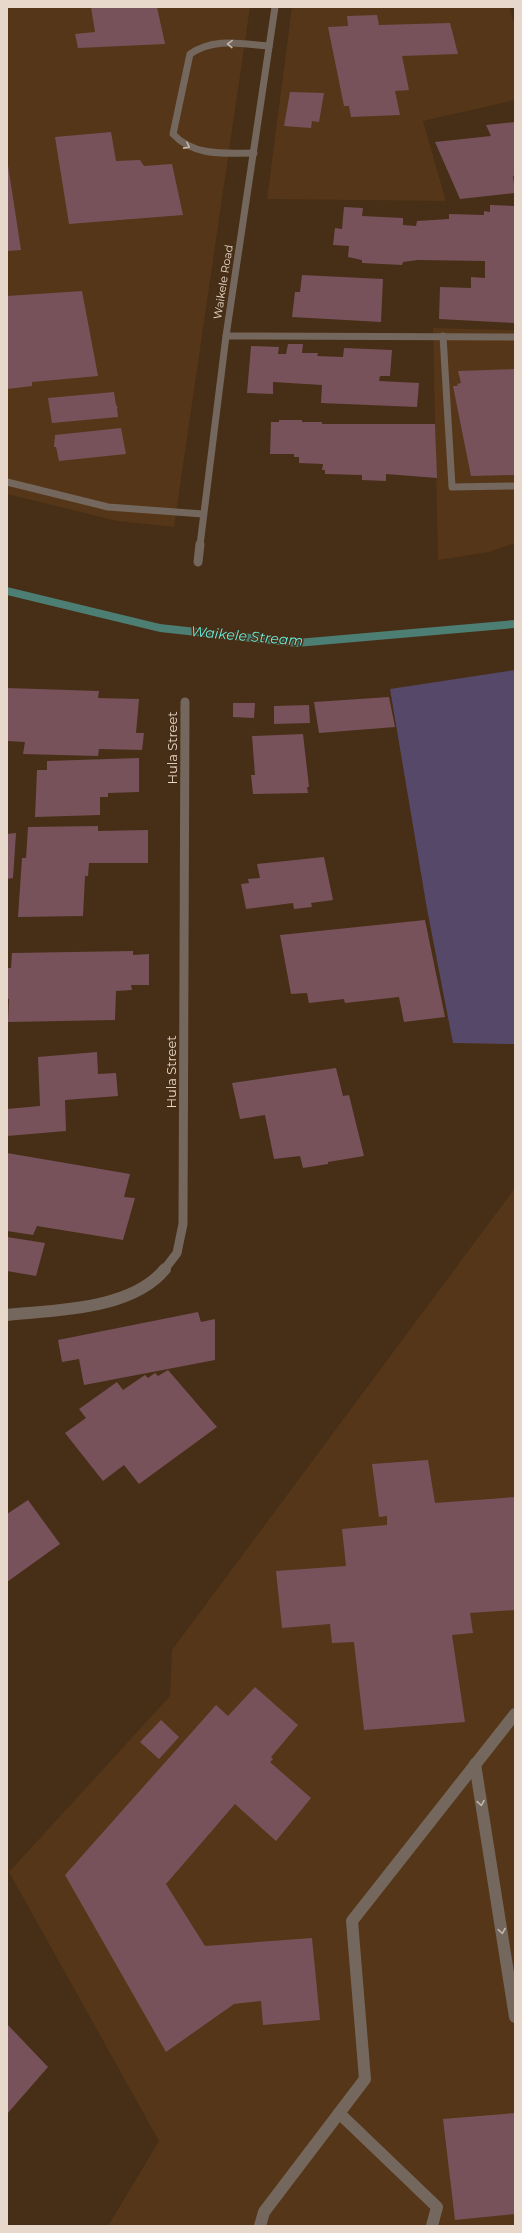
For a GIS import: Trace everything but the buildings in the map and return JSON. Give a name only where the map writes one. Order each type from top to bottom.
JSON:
[{"type":"street","name":"Waikele Road","points":[[198,562],[226,336],[275,7]]},
{"type":"street","points":[[254,153],[195,150],[185,146],[173,134],[190,54],[196,48],[216,44],[269,46]]},
{"type":"street","points":[[226,336],[515,337]]},
{"type":"street","points":[[443,336],[452,487],[515,486]]},
{"type":"street","points":[[7,482],[108,507],[204,514]]},
{"type":"street","name":"Hula Street","points":[[7,1315],[97,1304],[133,1293],[160,1277],[176,1255],[183,1224],[185,702]]},
{"type":"street","points":[[260,2226],[264,2212],[365,2079],[352,1921],[515,1714]]},
{"type":"street","points":[[475,1764],[515,2017]]},
{"type":"street","points":[[339,2113],[437,2207],[432,2226]]},
{"type":"shaded area","points":[[7,7],[250,7],[174,527],[117,521],[7,494]]},
{"type":"shaded area","points":[[292,7],[509,7],[515,26],[515,100],[423,121],[446,201],[267,199]]},
{"type":"shaded area","points":[[433,328],[515,330],[515,543],[489,552],[438,560]]},
{"type":"shaded area","points":[[515,670],[515,1044],[453,1043],[427,909],[390,689]]},
{"type":"shaded area","points":[[515,1188],[515,2226],[108,2226],[159,2141],[9,1872],[170,1696],[172,1650]]},
{"type":"waterway","name":"Waikele Stream","points":[[7,591],[160,628],[297,643],[515,624]]}]
